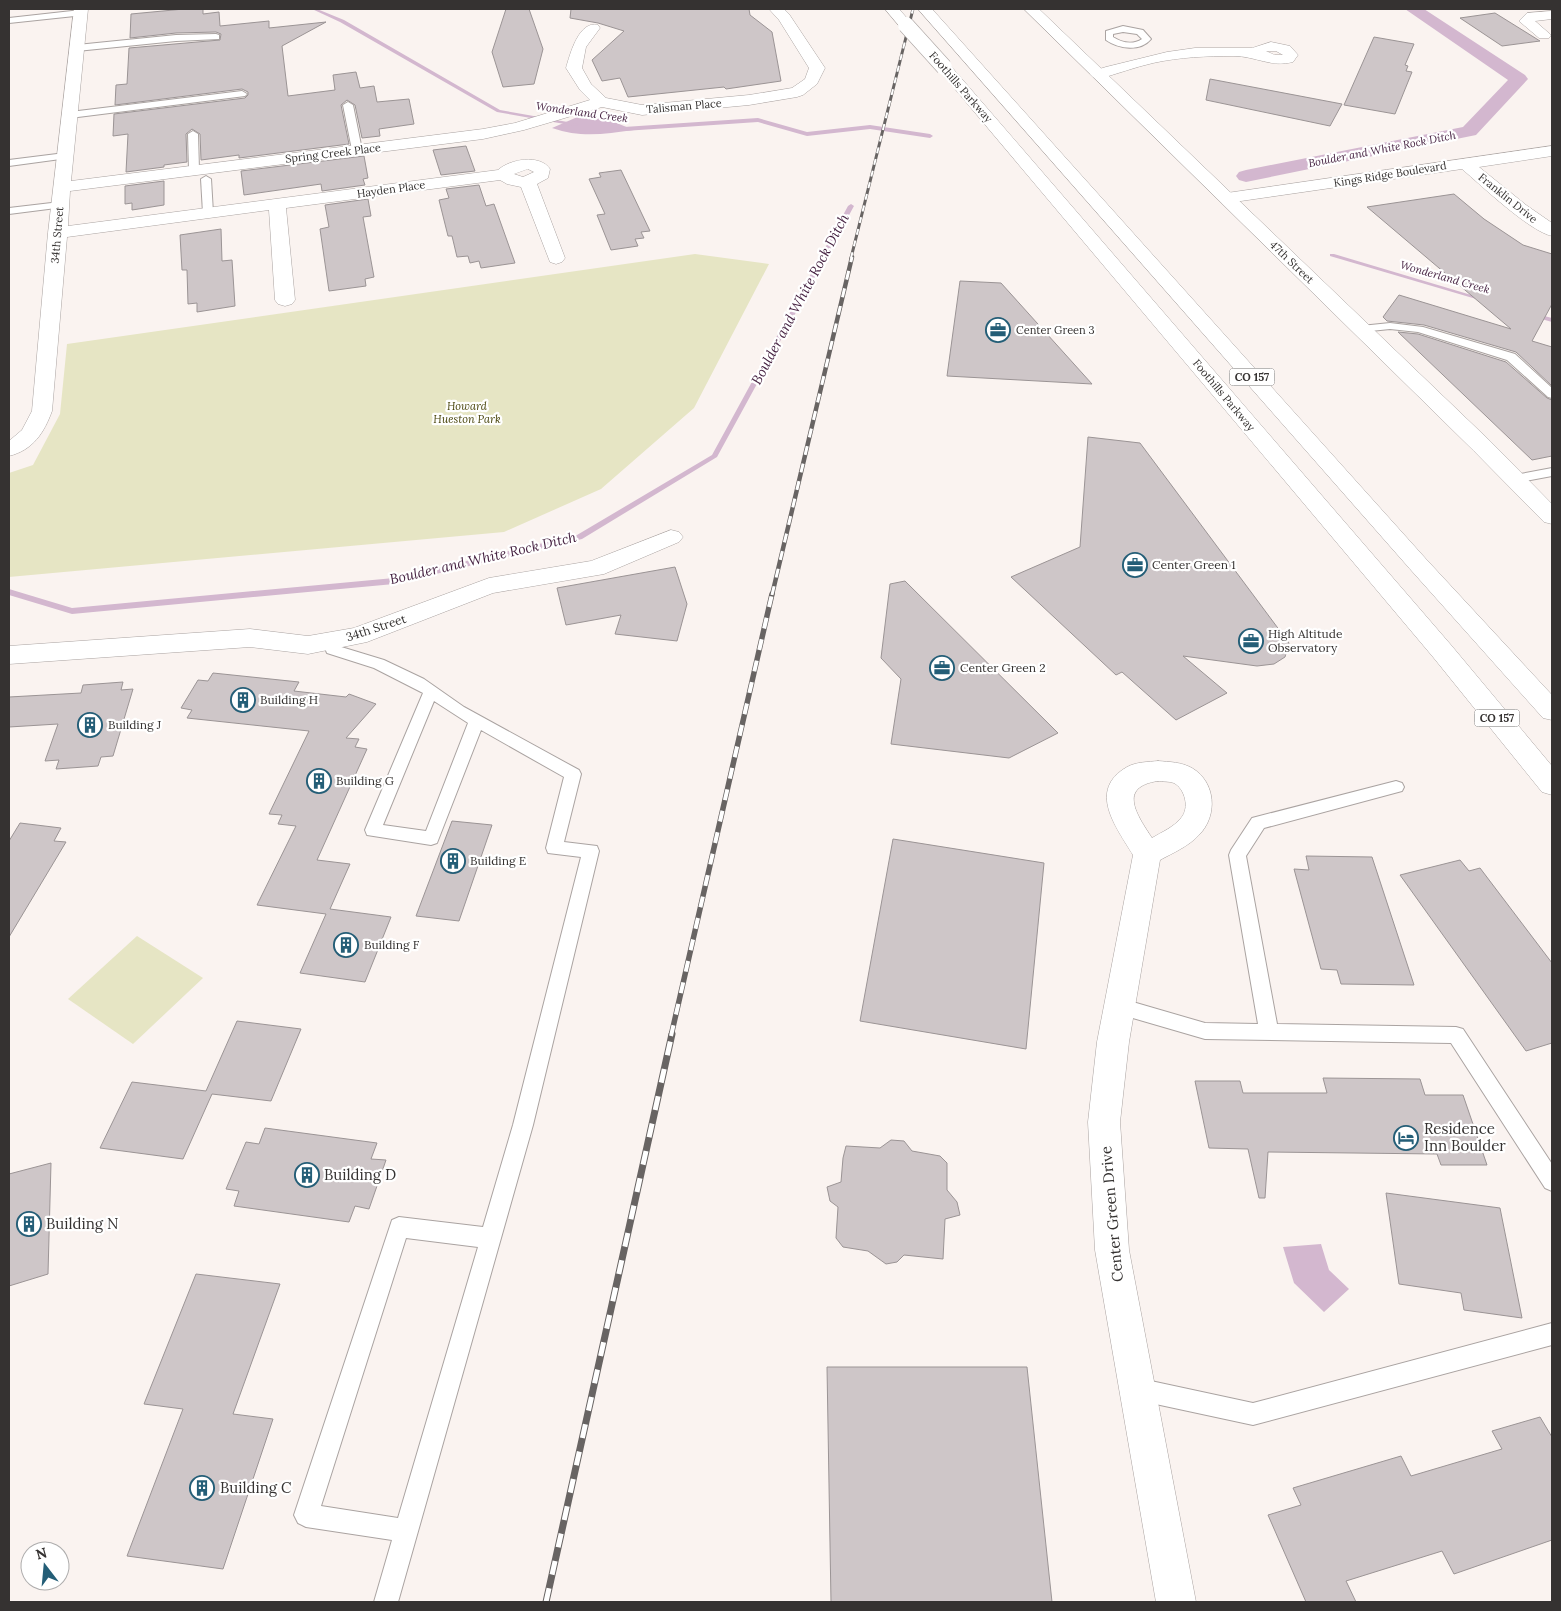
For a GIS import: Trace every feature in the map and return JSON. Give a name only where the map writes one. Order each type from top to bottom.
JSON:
[{"type":"main road","name":"Talisman Place","points":[[601,102],[642,110],[740,101],[797,92],[812,81],[817,68],[784,17],[776,9]]},
{"type":"main road","name":"Foothills Parkway","points":[[892,9],[944,67],[1442,651],[1552,785]]},
{"type":"main road","name":"Foothills Parkway","points":[[925,9],[1418,564],[1552,711]]},
{"type":"main road","name":"47th Street","points":[[1031,9],[1227,198],[1552,517]]},
{"type":"main road","name":"34th Street","points":[[10,449],[26,439],[37,427],[42,412],[57,233],[81,11]]},
{"type":"main road","points":[[1544,34],[1526,21],[1532,16],[1552,15]]},
{"type":"main road","points":[[593,28],[579,47],[574,68],[584,87],[601,102]]},
{"type":"main road","points":[[1098,74],[1152,58],[1208,52],[1257,53]]},
{"type":"main road","name":"Spring Creek Place","points":[[61,196],[357,150],[483,134],[518,127],[601,102]]},
{"type":"main road","name":"Kings Ridge Boulevard","points":[[1227,198],[1552,150]]},
{"type":"main road","name":"Franklin Drive","points":[[1465,163],[1481,178],[1540,224],[1552,231]]},
{"type":"main road","name":"Hayden Place","points":[[57,233],[505,174],[512,166],[534,164],[542,168],[542,174],[528,181],[556,258]]},
{"type":"main road","name":"Kings Ridge Boulevard","points":[[1462,181],[1552,167]]},
{"type":"main road","points":[[277,204],[285,300]]},
{"type":"main road","points":[[1243,214],[1262,211]]},
{"type":"main road","name":"34th Street","points":[[9,655],[250,638],[308,645],[358,636],[489,586],[596,568],[671,537]]},
{"type":"main road","name":"Center Green Drive","points":[[1147,854],[1112,1042],[1104,1122],[1112,1250],[1176,1602]]},
{"type":"lane","points":[[9,21],[81,11]]},
{"type":"lane","points":[[77,48],[176,38],[216,37]]},
{"type":"lane","points":[[70,114],[242,94]]},
{"type":"lane","points":[[348,105],[357,150]]},
{"type":"lane","points":[[193,134],[208,214]]},
{"type":"lane","points":[[9,163],[65,156]]},
{"type":"lane","points":[[9,211],[61,196]]},
{"type":"lane","points":[[1361,329],[1390,326],[1419,329],[1511,357],[1552,394]]},
{"type":"lane","points":[[1515,479],[1552,472]]},
{"type":"lane","points":[[329,641],[332,649],[379,664],[419,683],[477,721],[573,774],[554,848],[591,850],[523,1125],[386,1602]]},
{"type":"lane","points":[[431,691],[373,830],[431,838],[477,721]]},
{"type":"lane","points":[[1269,1032],[1237,855],[1258,823],[1396,788]]},
{"type":"lane","points":[[1119,1006],[1205,1031],[1456,1035],[1552,1181]]},
{"type":"lane","points":[[406,1531],[306,1514],[399,1227],[490,1238]]},
{"type":"lane","points":[[1137,1389],[1253,1414],[1552,1334]]},
{"type":"green space","name":"Howard Hueston Park","points":[[695,254],[769,264],[694,408],[601,489],[504,532],[9,577],[9,473],[33,465],[60,414],[67,344]]},
{"type":"green space","points":[[137,936],[203,978],[133,1044],[68,999]]},
{"type":"shaded area","points":[[589,112],[634,130],[603,134],[583,134],[552,128]]},
{"type":"shaded area","points":[[1321,1244],[1329,1270],[1349,1289],[1324,1312],[1294,1283],[1283,1247]]},
{"type":"building","points":[[203,9],[203,14],[219,12],[220,26],[269,21],[269,28],[326,22],[282,46],[288,96],[335,90],[333,75],[356,72],[360,88],[374,86],[377,102],[409,99],[414,124],[379,129],[380,136],[362,138],[355,105],[347,100],[341,105],[349,144],[239,158],[239,155],[201,160],[200,134],[192,129],[186,134],[187,162],[126,172],[128,134],[113,136],[114,114],[245,98],[248,95],[248,92],[242,89],[115,105],[116,85],[127,84],[129,48],[220,40],[221,34],[216,32],[176,33],[130,38],[131,14]]},
{"type":"building","points":[[506,9],[529,9],[543,49],[534,84],[503,87],[492,52]]},
{"type":"building","points":[[571,9],[749,9],[750,15],[772,32],[781,81],[726,89],[724,87],[628,97],[620,78],[602,81],[592,60],[624,31],[598,23],[570,18]]},
{"type":"building","points":[[1495,13],[1540,41],[1502,46],[1460,18]]},
{"type":"building","points":[[1374,37],[1414,44],[1405,65],[1408,66],[1406,71],[1412,72],[1395,114],[1344,105]]},
{"type":"building","points":[[1210,79],[1342,104],[1330,126],[1206,100]]},
{"type":"building","points":[[466,146],[475,171],[441,175],[433,150]]},
{"type":"building","points":[[364,156],[368,178],[363,179],[365,185],[322,191],[321,184],[244,195],[241,171]]},
{"type":"building","points":[[621,170],[650,231],[641,232],[644,238],[635,239],[638,246],[611,250],[597,215],[605,214],[589,179],[601,177],[599,173]]},
{"type":"building","points":[[164,181],[164,205],[132,210],[132,203],[125,204],[125,186]]},
{"type":"building","points":[[479,185],[486,206],[494,204],[515,263],[481,268],[479,261],[470,263],[468,256],[457,257],[452,236],[448,236],[439,200],[449,198],[446,189]]},
{"type":"building","points":[[1454,194],[1484,219],[1523,245],[1552,254],[1552,304],[1532,341],[1552,347],[1552,386],[1516,352],[1424,325],[1387,321],[1383,317],[1399,295],[1511,329],[1367,207]]},
{"type":"building","points":[[368,199],[371,216],[363,217],[374,277],[365,279],[366,286],[329,291],[320,229],[329,227],[325,205]]},
{"type":"building","points":[[221,229],[222,261],[232,260],[235,306],[197,312],[197,303],[188,304],[187,270],[182,270],[180,235]]},
{"type":"building","name":"Center Green 3","points":[[960,281],[1001,283],[1092,384],[947,376]]},
{"type":"building","points":[[1398,332],[1418,334],[1506,362],[1547,398],[1552,400],[1552,456],[1532,460]]},
{"type":"building","name":"Center Green 1","points":[[1088,437],[1140,443],[1289,643],[1285,657],[1274,664],[1257,666],[1183,656],[1227,693],[1176,720],[1122,672],[1116,675],[1011,577],[1080,547]]},
{"type":"building","points":[[675,567],[687,604],[677,641],[615,634],[621,615],[566,625],[557,588]]},
{"type":"building","name":"Center Green 2","points":[[905,581],[1058,733],[1009,758],[891,744],[901,679],[881,658],[890,584]]},
{"type":"building","points":[[213,673],[299,682],[294,691],[346,697],[349,694],[376,704],[346,738],[359,739],[355,747],[367,749],[317,860],[350,864],[330,909],[391,917],[365,982],[300,973],[326,914],[257,905],[296,826],[278,824],[282,815],[269,814],[309,731],[187,718],[192,710],[181,708],[198,680],[208,681]]},
{"type":"building","name":"Building J","points":[[123,682],[121,690],[133,689],[113,756],[101,757],[98,766],[56,769],[59,760],[45,761],[58,724],[9,727],[9,697],[81,693],[83,685]]},
{"type":"building","name":"Building E","points":[[452,821],[492,825],[459,921],[416,916]]},
{"type":"building","points":[[20,823],[61,828],[54,841],[66,842],[9,937],[9,841]]},
{"type":"building","points":[[893,839],[1044,863],[1026,1049],[860,1021]]},
{"type":"building","points":[[1306,856],[1372,857],[1414,985],[1341,984],[1337,970],[1321,969],[1294,869],[1309,870]]},
{"type":"building","points":[[1460,860],[1469,871],[1480,868],[1552,963],[1552,1043],[1526,1051],[1400,875]]},
{"type":"building","points":[[237,1021],[301,1029],[271,1101],[212,1094],[183,1159],[100,1148],[132,1082],[206,1091]]},
{"type":"building","points":[[1323,1078],[1420,1079],[1425,1095],[1463,1095],[1487,1165],[1441,1165],[1437,1154],[1268,1152],[1265,1198],[1259,1198],[1248,1149],[1209,1148],[1195,1081],[1240,1081],[1243,1093],[1327,1093]]},
{"type":"building","name":"Building D","points":[[265,1128],[377,1143],[371,1159],[386,1160],[369,1209],[355,1206],[349,1222],[234,1206],[239,1191],[226,1189],[246,1142],[259,1144]]},
{"type":"building","points":[[891,1140],[904,1141],[912,1151],[940,1156],[947,1163],[947,1190],[957,1202],[960,1215],[945,1219],[943,1259],[904,1255],[897,1262],[886,1264],[868,1251],[843,1247],[836,1238],[838,1207],[830,1201],[827,1187],[841,1182],[846,1146],[880,1148]]},
{"type":"building","name":"Building N","points":[[51,1163],[48,1274],[9,1286],[9,1174]]},
{"type":"building","points":[[1386,1193],[1500,1208],[1522,1318],[1464,1310],[1461,1293],[1399,1284]]},
{"type":"building","name":"Building C","points":[[196,1274],[280,1284],[233,1414],[273,1419],[223,1569],[127,1556],[183,1409],[144,1404]]},
{"type":"building","points":[[827,1367],[1027,1367],[1052,1602],[831,1602]]},
{"type":"building","points":[[1540,1417],[1552,1437],[1552,1540],[1454,1574],[1442,1551],[1346,1581],[1356,1602],[1306,1602],[1268,1515],[1301,1505],[1293,1488],[1401,1456],[1411,1476],[1502,1449],[1492,1431]]},
{"type":"waterway","name":"Wonderland Creek","points":[[314,9],[342,21],[499,111],[576,124]]},
{"type":"waterway","name":"Boulder and White Rock Ditch","points":[[1246,176],[1469,131],[1519,79],[1413,9]]},
{"type":"waterway","name":"Wonderland Creek","points":[[624,129],[758,120],[807,134],[870,127],[930,136]]},
{"type":"waterway","name":"Boulder and White Rock Ditch","points":[[9,592],[72,611],[394,581],[579,537],[715,456],[851,206]]},
{"type":"waterway","name":"Wonderland Creek","points":[[1332,255],[1485,300]]},
{"type":"waterway","name":"Wonderland Creek","points":[[1533,315],[1552,320]]},
{"type":"railway","points":[[851,258],[913,9]]},
{"type":"railway","points":[[772,595],[852,257]]},
{"type":"railway","points":[[671,1036],[772,594]]},
{"type":"railway","points":[[546,1602],[672,1034]]},
{"type":"place","name":"Center Green 3","points":[[998,330]]},
{"type":"place","name":"Center Green 1","points":[[1135,565]]},
{"type":"place","name":"High Altitude Observatory","points":[[1251,641]]},
{"type":"place","name":"Center Green 2","points":[[942,668]]},
{"type":"place","name":"Building H","points":[[243,700]]},
{"type":"place","name":"Building J","points":[[90,725]]},
{"type":"place","name":"Building G","points":[[319,781]]},
{"type":"place","name":"Building E","points":[[453,861]]},
{"type":"place","name":"Building F","points":[[346,945]]},
{"type":"place","name":"Residence Inn Boulder","points":[[1406,1138]]},
{"type":"place","name":"Building D","points":[[307,1175]]},
{"type":"place","name":"Building N","points":[[29,1224]]},
{"type":"place","name":"Building C","points":[[202,1488]]}]
